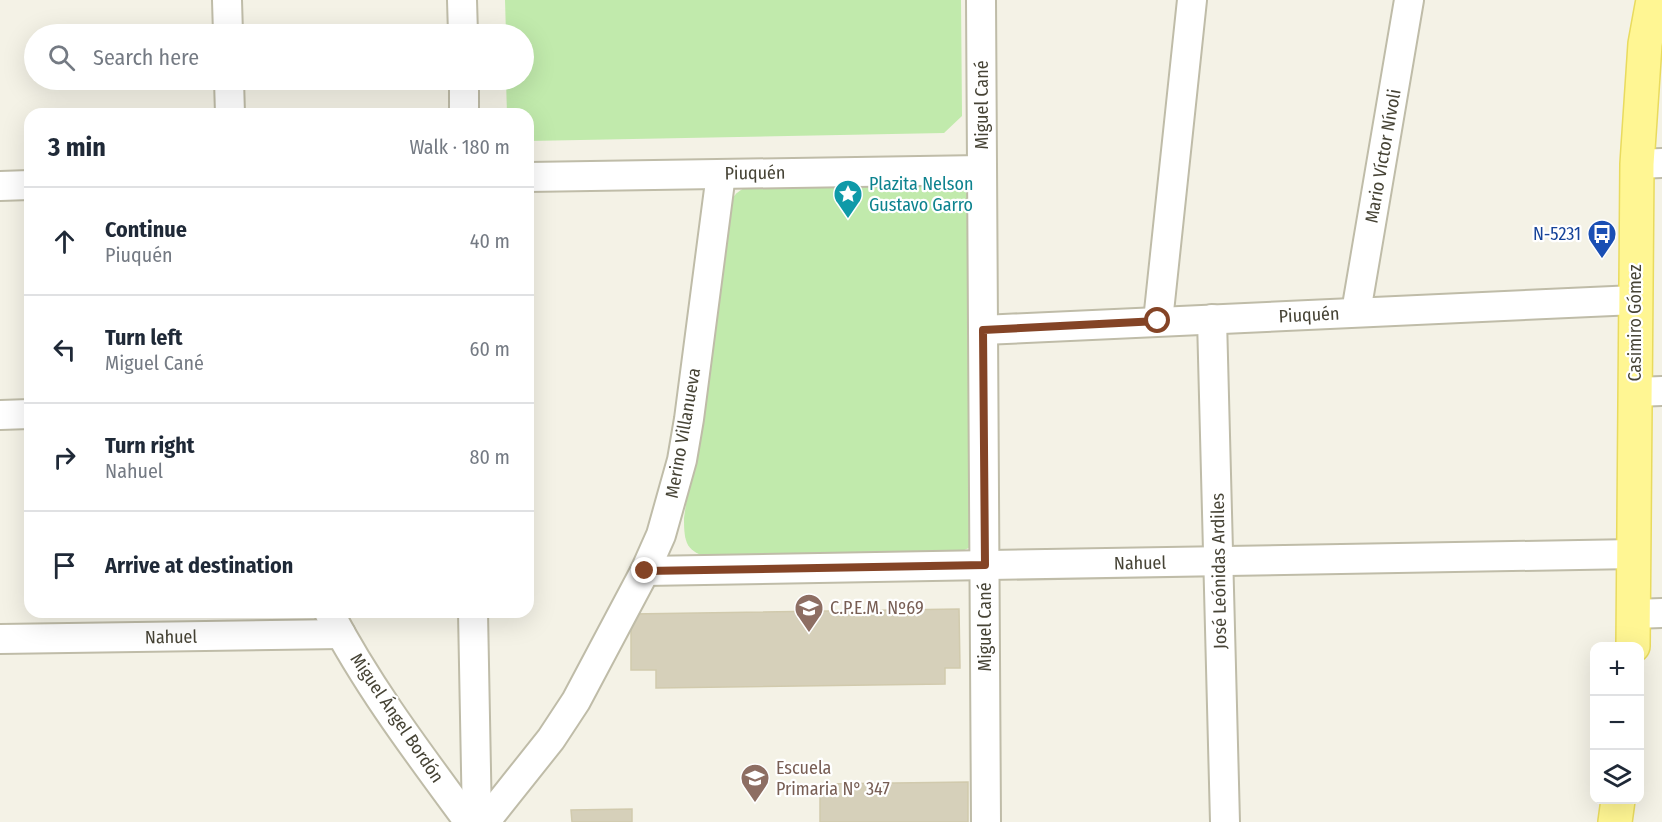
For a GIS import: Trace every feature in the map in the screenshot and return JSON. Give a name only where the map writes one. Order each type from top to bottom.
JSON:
[{"type":"main road","name":"Casimiro Gómez","points":[[1635,642],[1648,614],[1634,554],[1648,391],[1635,300],[1650,163],[1642,74],[1653,0]]},
{"type":"main road","points":[[1615,822],[1617,804]]},
{"type":"street","points":[[228,0],[228,24]]},
{"type":"street","points":[[462,0],[463,24]]},
{"type":"street","name":"Miguel Cané","points":[[981,0],[987,822]]},
{"type":"street","points":[[1158,321],[1192,0]]},
{"type":"street","name":"Mario Víctor Nívoli","points":[[1356,312],[1409,0]]},
{"type":"street","points":[[229,90],[230,108]]},
{"type":"street","points":[[464,90],[464,108]]},
{"type":"street","name":"Piuquén","points":[[534,177],[982,170]]},
{"type":"street","name":"Merino Villanueva","points":[[485,822],[551,739],[576,701],[645,571],[661,535],[682,460],[689,419],[721,174]]},
{"type":"street","points":[[0,186],[24,185]]},
{"type":"street","name":"Piuquén","points":[[983,330],[1635,300]]},
{"type":"street","name":"José Leónidas Ardiles","points":[[1212,319],[1225,822]]},
{"type":"street","points":[[0,415],[24,414]]},
{"type":"street","name":"Nahuel","points":[[645,571],[1634,554]]},
{"type":"street","points":[[473,618],[477,822]]},
{"type":"street","name":"Nahuel","points":[[0,639],[335,623]]},
{"type":"street","name":"Miguel Ángel Bordón","points":[[335,623],[379,696],[469,822]]},
{"type":"green space","points":[[505,0],[961,0],[962,116],[944,133],[534,141],[534,108],[507,108],[506,90],[534,90],[534,24],[506,24]]},
{"type":"green space","points":[[963,182],[971,187],[971,547],[952,552],[711,558],[696,553],[686,540],[684,518],[727,215],[734,196],[744,188]]},
{"type":"building","points":[[959,609],[960,668],[945,668],[945,684],[656,688],[656,670],[631,670],[631,614]]},
{"type":"building","points":[[968,782],[968,822],[820,822],[820,784]]},
{"type":"building","points":[[632,809],[632,822],[572,822],[571,810]]},
{"type":"place","name":"Plazita Nelson Gustavo Garro","points":[[848,220]]},
{"type":"place","name":"N-5231","points":[[1602,260]]},
{"type":"place","name":"C.P.E.M. Nº69","points":[[809,634]]},
{"type":"place","name":"Escuela Primaria N° 347","points":[[755,804]]},
{"type":"route","points":[[645,571],[985,565],[983,330],[1158,321]]}]
